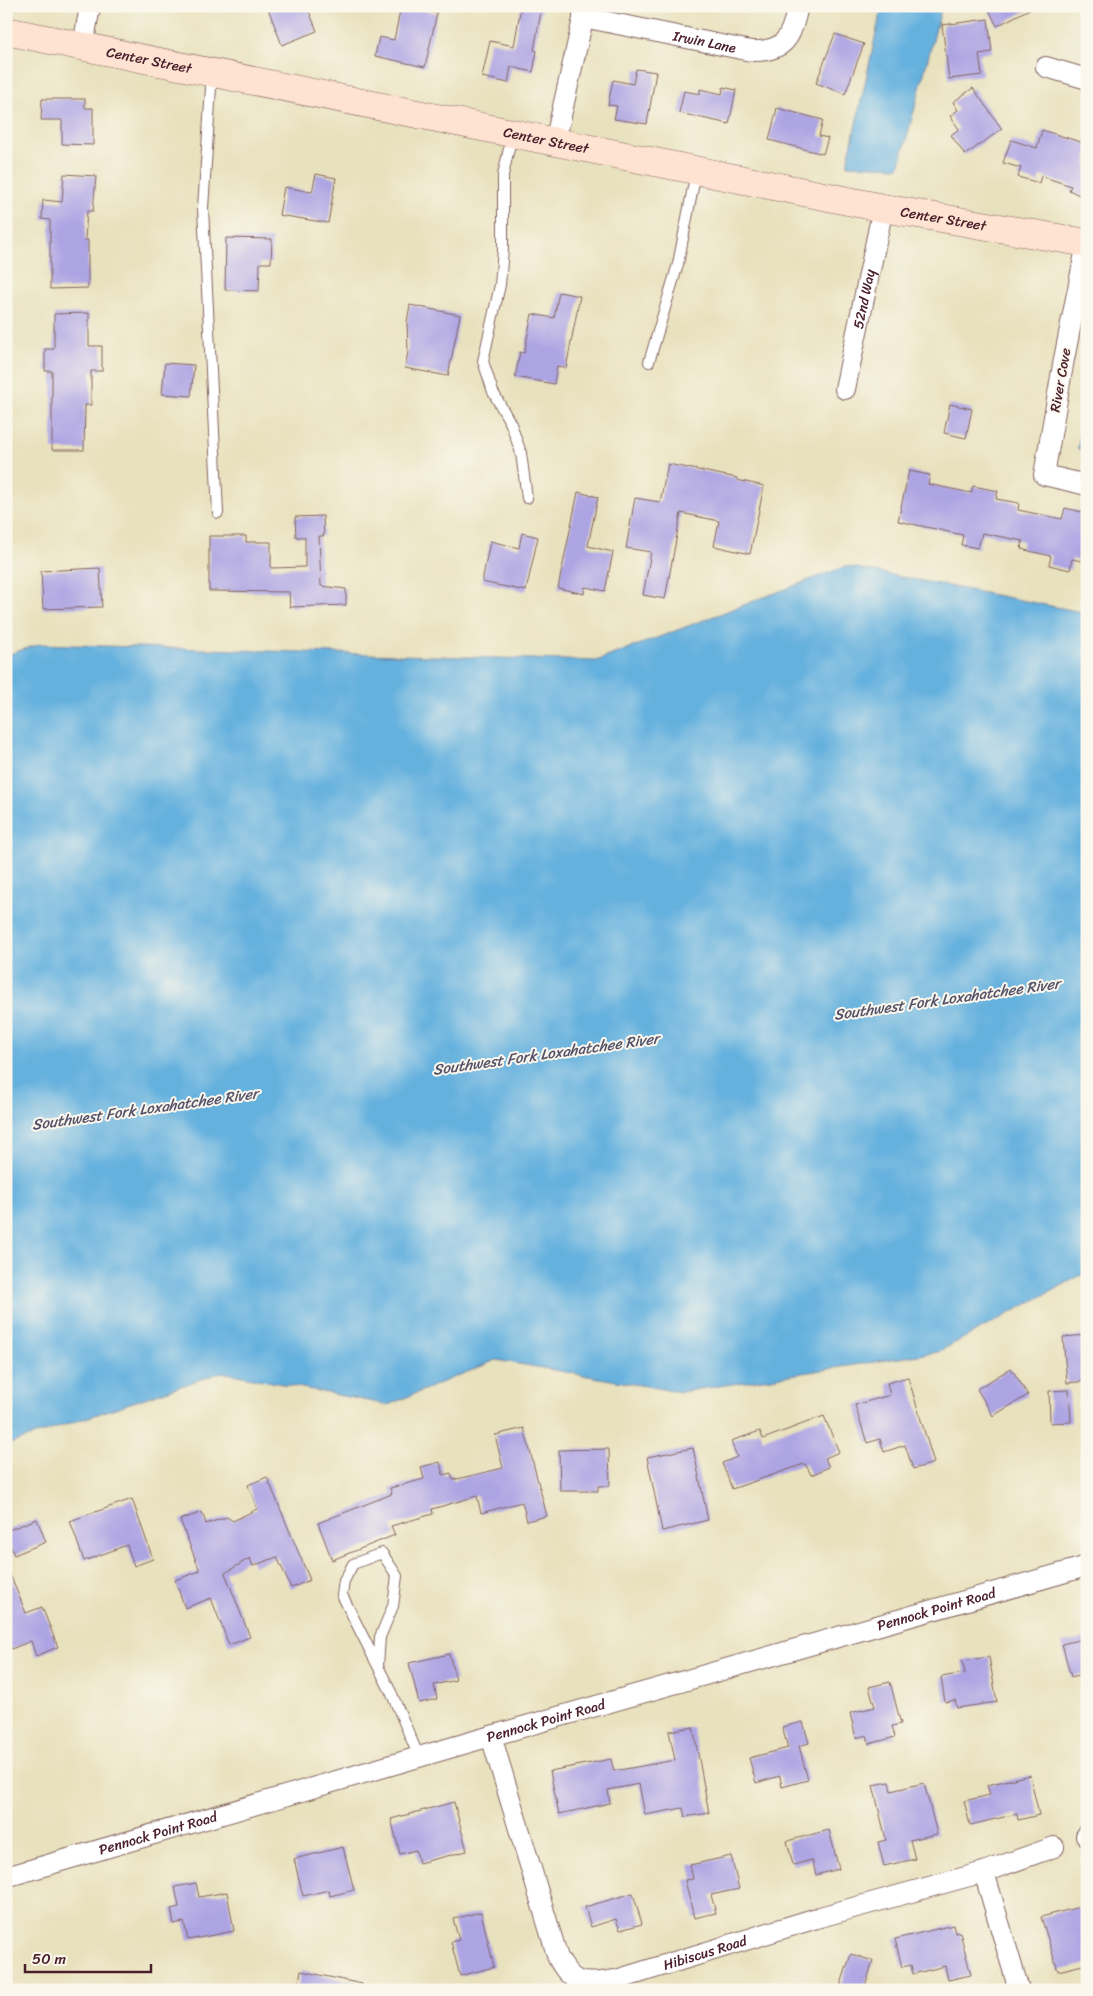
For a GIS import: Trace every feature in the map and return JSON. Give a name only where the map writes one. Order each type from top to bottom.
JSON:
[{"type":"street","points":[[83,46],[90,6]]},
{"type":"street","name":"Irwin Lane","points":[[585,12],[750,51],[763,52],[775,48],[785,41],[792,32],[798,6]]},
{"type":"street","points":[[558,129],[585,12]]},
{"type":"street","name":"Center Street","points":[[6,31],[512,133],[558,129],[696,170],[883,208],[1087,243]]},
{"type":"street","points":[[1046,67],[1087,79]]},
{"type":"street","name":"52nd Way","points":[[845,389],[883,208]]},
{"type":"street","name":"River Cove","points":[[1087,243],[1044,475],[1087,484]]},
{"type":"street","name":"Pennock Point Road","points":[[6,1877],[1087,1566]]},
{"type":"street","name":"Hibiscus Road","points":[[491,1736],[558,1958],[566,1973],[577,1981],[595,1983],[616,1980],[820,1917],[984,1872],[1054,1847]]},
{"type":"street","points":[[984,1872],[1019,1990]]},
{"type":"lane","points":[[212,72],[203,208],[218,513]]},
{"type":"lane","points":[[512,133],[503,175],[503,249],[500,285],[483,361],[493,392],[511,424],[521,452],[527,498]]},
{"type":"lane","points":[[649,362],[678,264],[696,170]]},
{"type":"lane","points":[[378,1666],[380,1637],[393,1606],[397,1576],[382,1553],[353,1564],[344,1581],[342,1595],[378,1666],[419,1757]]},
{"type":"water","points":[[882,6],[942,6],[899,167],[847,165]]},
{"type":"water","points":[[1083,406],[1087,406],[1087,451],[1078,449]]},
{"type":"water","name":"Southwest Fork Loxahatchee River","points":[[846,566],[1087,613],[1087,1272],[938,1352],[680,1392],[496,1360],[388,1405],[222,1372],[6,1445],[6,655],[40,644],[596,661]]},
{"type":"building","points":[[267,6],[307,6],[317,31],[282,45]]},
{"type":"building","points":[[401,6],[437,13],[425,67],[375,56],[379,37],[394,40]]},
{"type":"building","points":[[521,6],[542,6],[534,50],[537,51],[533,72],[511,67],[508,83],[482,77],[490,41],[514,46]]},
{"type":"building","points":[[987,6],[1035,6],[997,26]]},
{"type":"building","points":[[988,19],[992,52],[979,54],[982,75],[949,79],[942,25]]},
{"type":"building","points":[[835,34],[864,44],[845,94],[816,83]]},
{"type":"building","points":[[636,69],[656,72],[647,124],[614,119],[617,106],[608,105],[613,80],[633,84]]},
{"type":"building","points":[[723,87],[736,90],[729,124],[679,113],[684,91],[700,94],[700,89],[722,94]]},
{"type":"building","points":[[973,88],[1002,129],[965,155],[951,135],[959,129],[950,116],[958,110],[953,102]]},
{"type":"building","points":[[42,99],[85,99],[85,108],[93,108],[93,145],[62,144],[62,120],[41,120]]},
{"type":"building","points":[[777,108],[823,120],[819,136],[828,138],[823,154],[769,140]]},
{"type":"building","points":[[1042,130],[1087,144],[1087,199],[1069,190],[1071,186],[1041,176],[1039,183],[1018,177],[1021,168],[1003,163],[1011,140],[1037,148]]},
{"type":"building","points":[[64,174],[96,176],[93,211],[87,211],[85,240],[88,240],[88,288],[50,289],[50,220],[42,219],[43,200],[62,202]]},
{"type":"building","points":[[316,174],[336,178],[328,223],[279,215],[284,187],[312,192]]},
{"type":"building","points":[[226,238],[272,239],[271,263],[260,263],[259,291],[225,290]]},
{"type":"building","points":[[559,292],[580,296],[566,368],[557,366],[554,384],[515,377],[520,352],[524,353],[532,314],[554,318]]},
{"type":"building","points":[[410,305],[460,315],[448,376],[405,368],[408,352],[407,322]]},
{"type":"building","points":[[89,313],[89,346],[102,346],[102,371],[91,371],[91,405],[85,405],[84,450],[52,450],[52,371],[45,371],[45,349],[54,349],[54,314]]},
{"type":"building","points":[[165,363],[194,365],[191,396],[162,394]]},
{"type":"building","points":[[950,404],[972,409],[966,438],[944,433]]},
{"type":"building","points":[[668,464],[737,478],[737,480],[764,486],[750,554],[714,546],[719,521],[681,513],[665,599],[643,595],[651,552],[626,548],[635,498],[660,502]]},
{"type":"building","points":[[909,471],[930,475],[928,484],[971,493],[973,486],[998,491],[996,499],[1019,503],[1018,510],[1062,519],[1065,508],[1087,513],[1087,562],[1072,559],[1070,570],[1049,565],[1051,556],[1021,549],[1023,541],[982,533],[978,548],[961,545],[963,535],[898,521]]},
{"type":"building","points":[[578,492],[598,497],[588,546],[613,552],[605,591],[585,587],[584,594],[558,588]]},
{"type":"building","points":[[323,516],[324,536],[319,536],[321,586],[346,589],[346,605],[290,607],[289,592],[209,591],[209,536],[246,536],[246,542],[271,542],[271,568],[305,567],[305,537],[296,537],[295,517]]},
{"type":"building","points":[[522,533],[538,537],[526,591],[482,582],[490,541],[519,548]]},
{"type":"building","points":[[100,568],[102,607],[43,609],[41,571]]},
{"type":"building","points":[[1087,1335],[1087,1381],[1067,1383],[1063,1337]]},
{"type":"building","points":[[1011,1368],[1028,1395],[993,1416],[977,1389]]},
{"type":"building","points":[[908,1377],[934,1463],[913,1469],[905,1445],[884,1452],[880,1439],[867,1443],[855,1405],[890,1395],[887,1383]]},
{"type":"building","points":[[1069,1390],[1071,1422],[1050,1423],[1049,1391]]},
{"type":"building","points":[[824,1416],[839,1452],[825,1458],[829,1467],[811,1475],[804,1464],[732,1489],[722,1463],[737,1457],[731,1441],[760,1431],[763,1439]]},
{"type":"building","points":[[524,1428],[547,1516],[527,1521],[522,1502],[481,1513],[477,1496],[432,1509],[433,1514],[391,1526],[395,1535],[332,1560],[318,1523],[392,1494],[390,1488],[424,1479],[421,1467],[440,1462],[443,1475],[451,1473],[453,1480],[503,1468],[495,1435]]},
{"type":"building","points":[[693,1448],[708,1520],[662,1531],[647,1457]]},
{"type":"building","points":[[609,1449],[610,1486],[598,1486],[598,1491],[560,1491],[559,1450]]},
{"type":"building","points":[[267,1477],[310,1580],[291,1588],[277,1557],[253,1566],[250,1558],[225,1573],[250,1637],[229,1645],[211,1598],[185,1608],[175,1580],[200,1571],[180,1520],[202,1512],[206,1524],[227,1517],[233,1521],[257,1509],[248,1485]]},
{"type":"building","points":[[132,1499],[153,1559],[134,1566],[127,1545],[84,1561],[70,1521]]},
{"type":"building","points":[[37,1519],[46,1542],[14,1555],[6,1536],[6,1531]]},
{"type":"building","points":[[6,1565],[26,1613],[42,1607],[58,1647],[36,1656],[31,1641],[6,1651]]},
{"type":"building","points":[[1087,1638],[1087,1673],[1071,1677],[1062,1644]]},
{"type":"building","points":[[449,1654],[456,1680],[434,1685],[437,1699],[419,1703],[409,1663]]},
{"type":"building","points":[[989,1657],[997,1702],[957,1708],[955,1700],[945,1702],[941,1677],[965,1673],[962,1661]]},
{"type":"building","points":[[890,1682],[901,1724],[892,1726],[895,1737],[869,1744],[867,1735],[856,1738],[850,1713],[875,1707],[869,1687]]},
{"type":"building","points":[[803,1722],[809,1743],[799,1746],[808,1780],[782,1787],[780,1776],[756,1783],[749,1758],[788,1748],[782,1727]]},
{"type":"building","points":[[693,1727],[709,1813],[685,1817],[683,1808],[645,1815],[639,1784],[608,1790],[610,1803],[559,1814],[550,1771],[611,1759],[614,1771],[675,1760],[669,1731]]},
{"type":"building","points":[[1030,1775],[1039,1815],[1018,1820],[1017,1814],[970,1825],[964,1801],[990,1795],[987,1785]]},
{"type":"building","points":[[889,1782],[891,1791],[924,1783],[937,1834],[910,1840],[915,1859],[884,1866],[878,1842],[886,1840],[873,1785]]},
{"type":"building","points":[[454,1802],[467,1851],[419,1863],[416,1850],[400,1854],[391,1819]]},
{"type":"building","points":[[829,1830],[839,1869],[816,1875],[812,1860],[793,1865],[787,1841]]},
{"type":"building","points":[[343,1847],[354,1890],[330,1896],[329,1890],[303,1896],[294,1859]]},
{"type":"building","points":[[731,1856],[739,1889],[711,1895],[716,1913],[694,1918],[685,1880],[693,1879],[690,1865]]},
{"type":"building","points":[[196,1883],[199,1897],[227,1892],[234,1931],[188,1940],[184,1922],[174,1924],[171,1909],[179,1907],[175,1887]]},
{"type":"building","points":[[633,1893],[642,1924],[620,1930],[616,1919],[591,1927],[585,1907]]},
{"type":"building","points":[[1087,1905],[1087,1964],[1058,1971],[1041,1917]]},
{"type":"building","points":[[481,1912],[494,1967],[460,1976],[451,1942],[459,1940],[453,1919]]},
{"type":"building","points":[[953,1925],[955,1933],[960,1932],[971,1975],[948,1980],[945,1966],[913,1974],[911,1965],[902,1967],[895,1939]]},
{"type":"building","points":[[851,1954],[873,1961],[864,1990],[839,1990]]},
{"type":"building","points":[[301,1971],[362,1984],[362,1990],[297,1990]]}]
